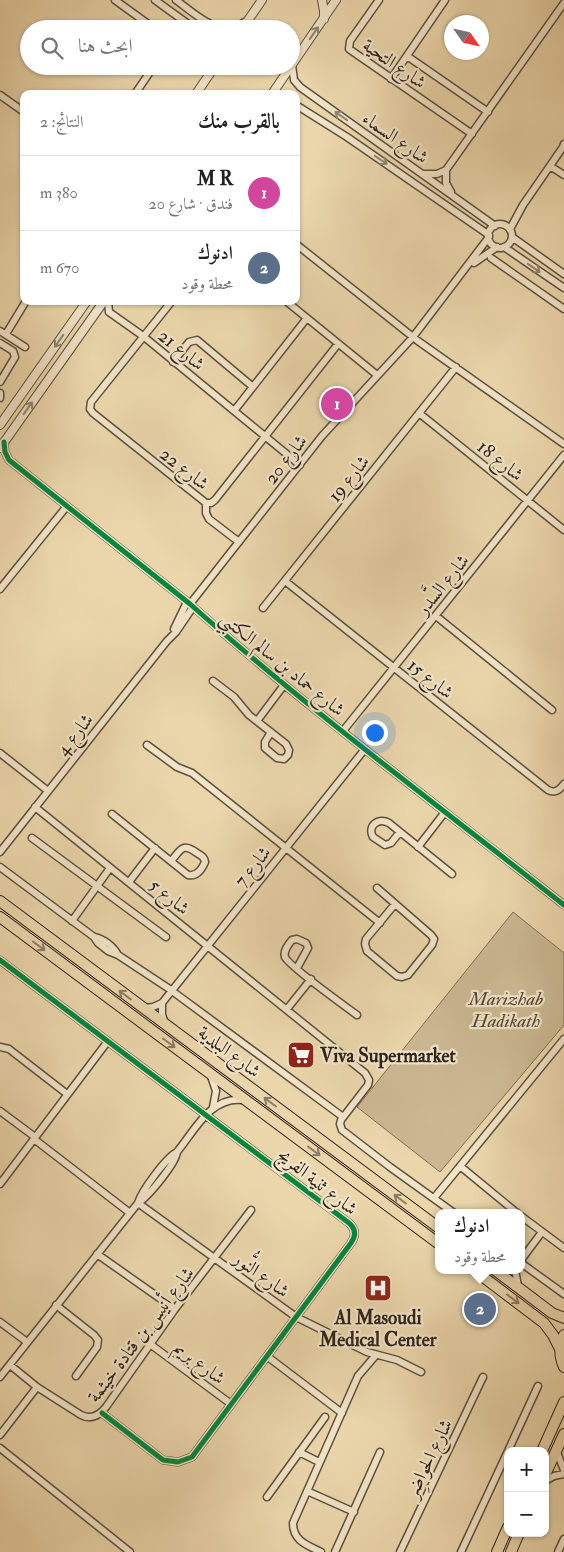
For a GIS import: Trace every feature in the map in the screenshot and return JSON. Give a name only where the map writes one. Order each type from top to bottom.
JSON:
[{"type":"main road","name":"شارع البلدية","points":[[0,902],[435,1225]]},
{"type":"main road","name":"شارع البلدية","points":[[0,918],[435,1241]]},
{"type":"main road","points":[[479,1274],[544,1323],[560,1349]]},
{"type":"main road","points":[[499,1274],[552,1313],[564,1318]]},
{"type":"main road","points":[[564,1335],[560,1349],[560,1356],[564,1367]]},
{"type":"main road","points":[[544,1447],[564,1402]]},
{"type":"main road","points":[[549,1466],[564,1434]]},
{"type":"main road","points":[[497,1552],[504,1536]]},
{"type":"main road","points":[[510,1552],[517,1537]]},
{"type":"street","points":[[115,0],[143,20]]},
{"type":"street","points":[[155,0],[183,20]]},
{"type":"street","points":[[176,0],[206,20]]},
{"type":"street","points":[[248,20],[262,0]]},
{"type":"street","points":[[322,0],[324,19]]},
{"type":"street","points":[[300,53],[336,0]]},
{"type":"street","name":"شارع التحية","points":[[379,0],[353,36],[348,46],[352,53],[472,134]]},
{"type":"street","points":[[391,79],[445,0]]},
{"type":"street","points":[[421,173],[432,175],[446,170],[564,3]]},
{"type":"street","points":[[407,56],[488,112]]},
{"type":"street","points":[[138,90],[148,75]]},
{"type":"street","points":[[199,90],[209,75]]},
{"type":"street","points":[[275,90],[285,75]]},
{"type":"street","name":"شارع السماء","points":[[293,75],[294,80],[300,87],[495,226]]},
{"type":"street","points":[[0,95],[20,109]]},
{"type":"street","name":"شارع السماء","points":[[300,108],[347,137],[489,236]]},
{"type":"street","points":[[510,229],[523,205],[564,146]]},
{"type":"street","points":[[550,166],[564,175]]},
{"type":"street","points":[[446,170],[446,183],[453,196]]},
{"type":"street","points":[[523,205],[503,224],[495,226],[489,236],[492,244],[501,247],[564,288]]},
{"type":"street","points":[[501,247],[510,243],[512,237],[510,229],[503,224]]},
{"type":"street","name":"شارع 20","points":[[190,605],[322,436],[413,337],[467,268],[489,236]]},
{"type":"street","points":[[512,237],[564,274]]},
{"type":"street","points":[[300,247],[413,337],[564,444]]},
{"type":"street","name":"شارع 20","points":[[467,268],[501,247]]},
{"type":"street","points":[[491,258],[564,309]]},
{"type":"street","points":[[555,268],[564,267]]},
{"type":"street","points":[[23,305],[3,332],[25,347]]},
{"type":"street","points":[[0,425],[84,305]]},
{"type":"street","points":[[0,459],[8,460],[2,445],[101,305]]},
{"type":"street","points":[[94,315],[109,312],[108,305]]},
{"type":"street","name":"شارع 22","points":[[169,305],[91,402],[90,406],[91,411],[206,503],[215,500],[338,344]]},
{"type":"street","points":[[291,305],[377,375]]},
{"type":"street","name":"شارع 21","points":[[109,312],[143,336],[300,464]]},
{"type":"street","points":[[234,411],[307,318]]},
{"type":"street","points":[[173,362],[189,342],[197,340],[253,387]]},
{"type":"street","points":[[0,343],[13,352],[15,357],[0,382]]},
{"type":"street","name":"شارع 19","points":[[263,608],[456,367]]},
{"type":"street","points":[[0,393],[0,398]]},
{"type":"street","name":"شارع 18","points":[[419,414],[564,530]]},
{"type":"street","name":"شارع السَّدر","points":[[343,731],[564,455]]},
{"type":"street","name":"شارع حماد بن سالم الكتبي","points":[[8,460],[190,605],[284,685],[564,905]]},
{"type":"street","points":[[206,503],[206,513],[209,519],[239,542]]},
{"type":"street","points":[[0,589],[67,506]]},
{"type":"street","name":"شارع 15","points":[[285,581],[548,790],[555,792],[563,786]]},
{"type":"street","name":"شارع 4","points":[[0,852],[172,635],[190,605]]},
{"type":"street","points":[[436,616],[552,710]]},
{"type":"street","points":[[213,681],[234,697],[245,712],[271,732],[288,746],[289,753],[284,759],[277,758],[264,748],[271,732]]},
{"type":"street","points":[[257,721],[284,685]]},
{"type":"street","points":[[147,745],[177,766],[192,773],[380,923]]},
{"type":"street","name":"شارع 7","points":[[162,1003],[365,749]]},
{"type":"street","points":[[0,753],[48,791]]},
{"type":"street","name":"شارع 5","points":[[35,807],[368,1076],[369,1080],[366,1088],[343,1117]]},
{"type":"street","points":[[418,847],[445,812]]},
{"type":"street","points":[[112,814],[171,862],[188,875],[197,874],[205,862],[203,857],[190,847],[182,848],[171,862]]},
{"type":"street","points":[[400,832],[391,844],[385,845],[373,837],[371,829],[375,822],[384,820],[400,832],[452,874]]},
{"type":"street","points":[[32,838],[166,937]]},
{"type":"street","points":[[128,882],[155,848]]},
{"type":"street","points":[[0,867],[94,937],[108,951],[118,954],[171,991],[343,1117],[340,1124],[342,1130],[449,1209]]},
{"type":"street","points":[[72,920],[110,868]]},
{"type":"street","points":[[377,888],[431,935],[434,940],[406,976],[402,978],[397,976],[365,949],[365,942],[394,904]]},
{"type":"street","points":[[297,968],[308,948],[306,943],[297,938],[291,942],[285,953],[288,961],[311,979],[357,1014]]},
{"type":"street","name":"شارع ثنية الفريج","points":[[0,960],[207,1115],[349,1223],[355,1230],[354,1239],[268,1356],[197,1451],[185,1460],[178,1462],[163,1460],[102,1413]]},
{"type":"street","points":[[287,1009],[311,979]]},
{"type":"street","points":[[143,1008],[153,1008],[162,1003],[162,1015],[166,1026]]},
{"type":"street","points":[[434,1198],[564,1039]]},
{"type":"street","points":[[0,1184],[108,1041]]},
{"type":"street","points":[[0,1047],[8,1049],[67,1094]]},
{"type":"street","points":[[208,1072],[214,1081],[216,1091],[213,1108]]},
{"type":"street","points":[[0,1377],[138,1202],[145,1198],[175,1161],[177,1152],[213,1108],[227,1100],[246,1100]]},
{"type":"street","points":[[0,1111],[130,1213]]},
{"type":"street","points":[[460,1166],[512,1209]]},
{"type":"street","name":"شارع النُّور","points":[[138,1202],[296,1317],[357,1348],[397,1360],[421,1372]]},
{"type":"street","name":"شارع أنيس بن قتادة خيثمة","points":[[10,1364],[37,1387],[86,1418],[102,1413],[175,1309],[252,1210]]},
{"type":"street","points":[[525,1219],[564,1248]]},
{"type":"street","points":[[525,1256],[542,1232]]},
{"type":"street","points":[[97,1254],[175,1309]]},
{"type":"street","points":[[525,1265],[564,1294]]},
{"type":"street","points":[[515,1274],[520,1289]]},
{"type":"street","points":[[56,1305],[98,1340],[98,1346],[76,1376]]},
{"type":"street","points":[[0,1322],[27,1342]]},
{"type":"street","name":"شارع بريم","points":[[150,1344],[231,1404]]},
{"type":"street","points":[[322,1552],[299,1541],[293,1530],[293,1523],[358,1376],[376,1355]]},
{"type":"street","points":[[268,1356],[342,1413]]},
{"type":"street","name":"شارع الحواضِر","points":[[400,1552],[483,1377]]},
{"type":"street","points":[[510,1447],[538,1386]]},
{"type":"street","points":[[0,1435],[37,1387]]},
{"type":"street","points":[[267,1497],[325,1417]]},
{"type":"street","points":[[0,1448],[130,1552]]},
{"type":"street","points":[[556,1450],[564,1470]]},
{"type":"street","points":[[299,1452],[319,1462]]},
{"type":"street","points":[[335,1552],[380,1452]]},
{"type":"street","points":[[462,1552],[504,1460]]},
{"type":"street","points":[[549,1479],[564,1474]]},
{"type":"street","points":[[307,1491],[354,1512]]},
{"type":"street","points":[[558,1552],[564,1538]]},
{"type":"green space","name":"Marizhab Hadikath","points":[[513,912],[564,953],[564,1025],[440,1172],[357,1107]]},
{"type":"cycle path","points":[[4,442],[5,452],[9,460],[190,604],[328,720],[564,905]]},
{"type":"cycle path","points":[[0,960],[349,1223],[354,1230],[354,1238],[351,1243],[192,1457],[178,1462],[163,1460],[102,1413]]},
{"type":"place","name":"M R","points":[[337,404]]},
{"type":"place","name":"Viva Supermarket","points":[[301,1055]]},
{"type":"place","name":"Al Masoudi Medical Center","points":[[378,1288]]},
{"type":"place","name":"ادنوك","points":[[480,1309]]}]
